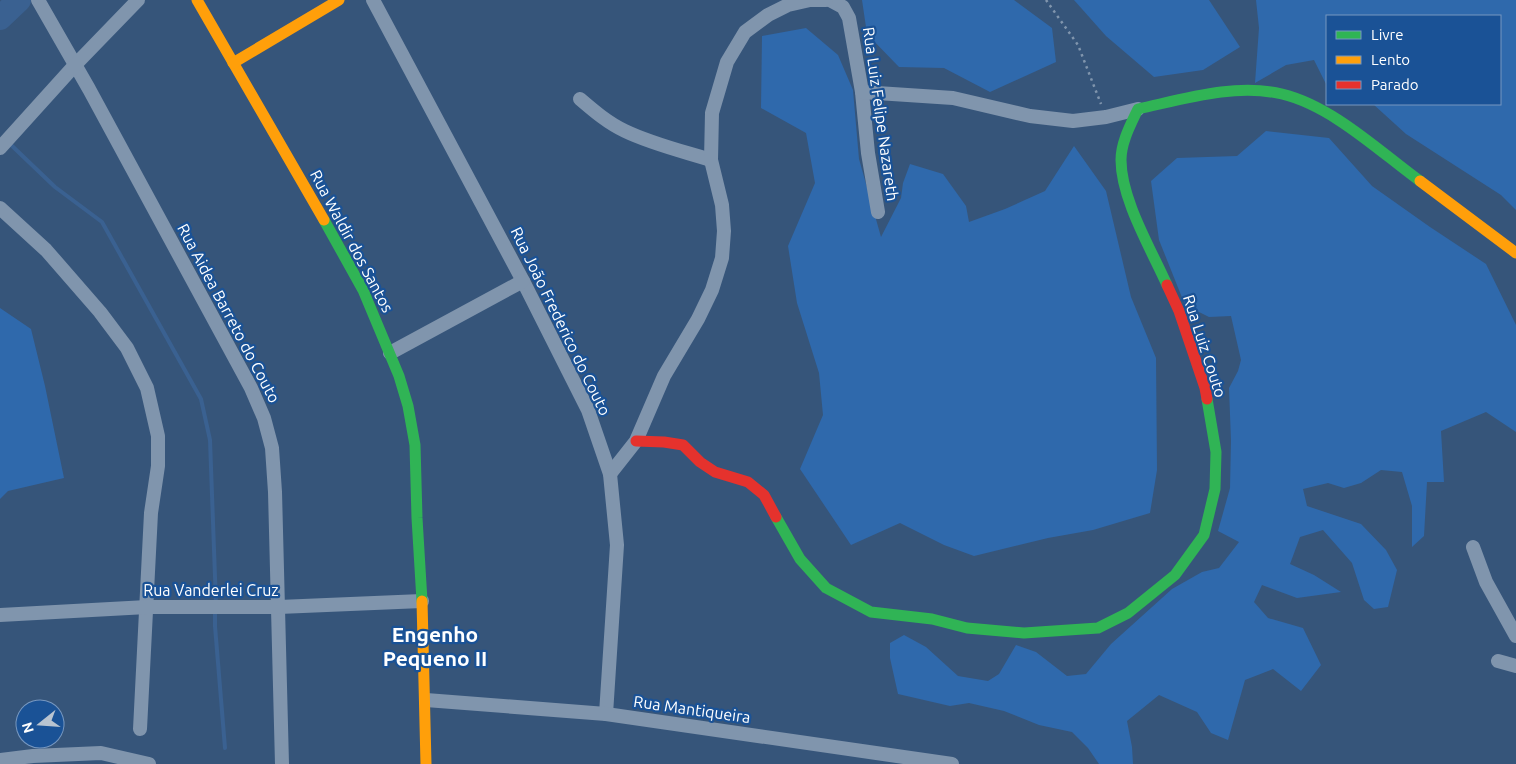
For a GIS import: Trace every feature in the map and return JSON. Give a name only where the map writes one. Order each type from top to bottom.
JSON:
[{"type":"street","name":"Rua Aidea Barreto do Couto","points":[[38,0],[251,388],[264,418],[272,448],[275,492],[282,764]]},
{"type":"street","points":[[0,148],[75,65],[138,0]]},
{"type":"street","name":"Rua Waldir dos Santos","points":[[197,0],[310,194],[363,290],[399,376],[408,406],[415,445],[426,700],[426,764]]},
{"type":"street","points":[[233,63],[338,0]]},
{"type":"street","name":"Rua João Frederico do Couto","points":[[373,0],[523,281],[588,410],[610,474],[617,545],[606,714]]},
{"type":"street","points":[[610,474],[636,441],[664,376],[698,320],[712,290],[722,258],[724,231],[722,205],[711,160],[712,114],[727,62],[744,32],[768,15],[788,5],[810,0],[826,0]]},
{"type":"street","name":"Rua Luiz Felipe Nazareth","points":[[830,0],[843,7],[849,18],[862,92],[868,153],[878,212]]},
{"type":"street","points":[[862,92],[953,98],[1030,116],[1073,121],[1106,117],[1207,94],[1254,91],[1282,94],[1308,104],[1348,127],[1516,253]]},
{"type":"street","points":[[580,99],[599,116],[623,130],[646,140],[711,160]]},
{"type":"street","name":"Rua Luiz Couto","points":[[636,441],[664,442],[683,446],[700,462],[715,472],[748,482],[764,495],[800,559],[826,588],[871,612],[932,619],[967,628],[1024,633],[1098,628],[1128,613],[1174,574],[1204,535],[1215,489],[1216,452],[1205,388],[1179,311],[1134,213],[1123,183],[1121,158],[1128,131],[1138,109]]},
{"type":"street","points":[[0,208],[46,250],[100,312],[127,348],[147,388],[158,436],[158,466],[151,513],[140,729]]},
{"type":"street","points":[[390,354],[523,281]]},
{"type":"street","points":[[1473,547],[1486,582],[1516,636]]},
{"type":"street","name":"Rua Vanderlei Cruz","points":[[0,615],[147,607],[278,607],[422,601]]},
{"type":"street","points":[[1498,661],[1516,666]]},
{"type":"street","name":"Rua Mantiqueira","points":[[426,700],[606,714],[952,764]]},
{"type":"street","points":[[0,760],[33,756],[101,753],[149,764]]},
{"type":"path","points":[[1046,0],[1078,45],[1106,117]]},
{"type":"shaded area","points":[[862,0],[1014,0],[1052,28],[1056,62],[990,92],[944,68],[899,67],[867,34]]},
{"type":"shaded area","points":[[1074,0],[1209,0],[1240,47],[1203,70],[1154,77],[1106,36]]},
{"type":"shaded area","points":[[1256,0],[1516,0],[1516,210],[1501,195],[1406,134],[1374,105],[1501,105],[1501,15],[1326,15],[1326,84],[1314,60],[1286,65],[1255,83],[1259,28]]},
{"type":"shaded area","points":[[806,28],[838,55],[853,90],[859,159],[881,237],[901,198],[903,183],[910,164],[943,174],[966,206],[969,222],[1005,209],[1045,191],[1074,146],[1106,191],[1131,297],[1156,358],[1157,470],[1150,513],[1093,530],[1048,538],[974,556],[944,545],[900,523],[851,545],[800,469],[823,415],[819,373],[797,303],[788,246],[815,183],[806,133],[761,108],[762,36]]},
{"type":"shaded area","points":[[1266,131],[1329,138],[1372,186],[1486,264],[1516,325],[1516,432],[1486,412],[1441,431],[1444,482],[1427,482],[1424,536],[1412,547],[1412,506],[1402,472],[1381,470],[1361,483],[1344,488],[1328,483],[1303,489],[1307,506],[1361,524],[1386,550],[1397,570],[1388,607],[1374,609],[1364,600],[1352,563],[1323,530],[1300,537],[1290,564],[1314,575],[1341,592],[1297,598],[1262,585],[1254,602],[1268,618],[1303,628],[1321,665],[1301,691],[1273,669],[1245,680],[1228,740],[1211,733],[1197,712],[1159,695],[1127,721],[1133,764],[1099,764],[1088,748],[1072,732],[1039,725],[1004,711],[969,703],[950,706],[898,694],[890,658],[890,643],[904,635],[926,647],[958,676],[988,681],[999,674],[1016,645],[1036,652],[1067,676],[1086,674],[1111,644],[1172,589],[1202,572],[1219,568],[1239,542],[1218,531],[1230,488],[1229,388],[1238,371],[1241,360],[1231,316],[1209,317],[1185,305],[1159,240],[1151,181],[1177,158],[1237,156]]},
{"type":"shaded area","points":[[0,308],[31,329],[64,478],[8,491],[0,499]]},
{"type":"waterway","points":[[0,18],[19,0]]},
{"type":"waterway","points":[[9,143],[55,187],[102,222],[201,399],[210,440],[216,604]]},
{"type":"waterway","points":[[215,611],[225,748]]},
{"type":"traffic: fast","points":[[1167,285],[1131,207],[1122,175],[1121,153],[1127,133],[1138,109],[1228,91],[1246,90],[1282,94],[1319,108],[1337,119],[1372,143],[1420,181]]},
{"type":"traffic: fast","points":[[324,220],[363,290],[399,376],[408,406],[415,445],[422,601]]},
{"type":"traffic: fast","points":[[776,517],[800,559],[826,588],[871,612],[932,619],[967,628],[1024,633],[1098,628],[1128,613],[1175,575],[1204,535],[1215,489],[1216,452],[1207,399]]},
{"type":"traffic: slow","points":[[197,0],[324,220]]},
{"type":"traffic: slow","points":[[233,63],[339,0]]},
{"type":"traffic: slow","points":[[1420,181],[1516,253]]},
{"type":"traffic: slow","points":[[422,601],[426,764]]},
{"type":"traffic: jam","points":[[1167,285],[1179,311],[1207,399]]},
{"type":"traffic: jam","points":[[636,441],[683,445],[700,462],[715,472],[748,482],[764,495],[776,517]]},
{"type":"district","name":"Engenho Pequeno II","points":[[435,646]]}]
